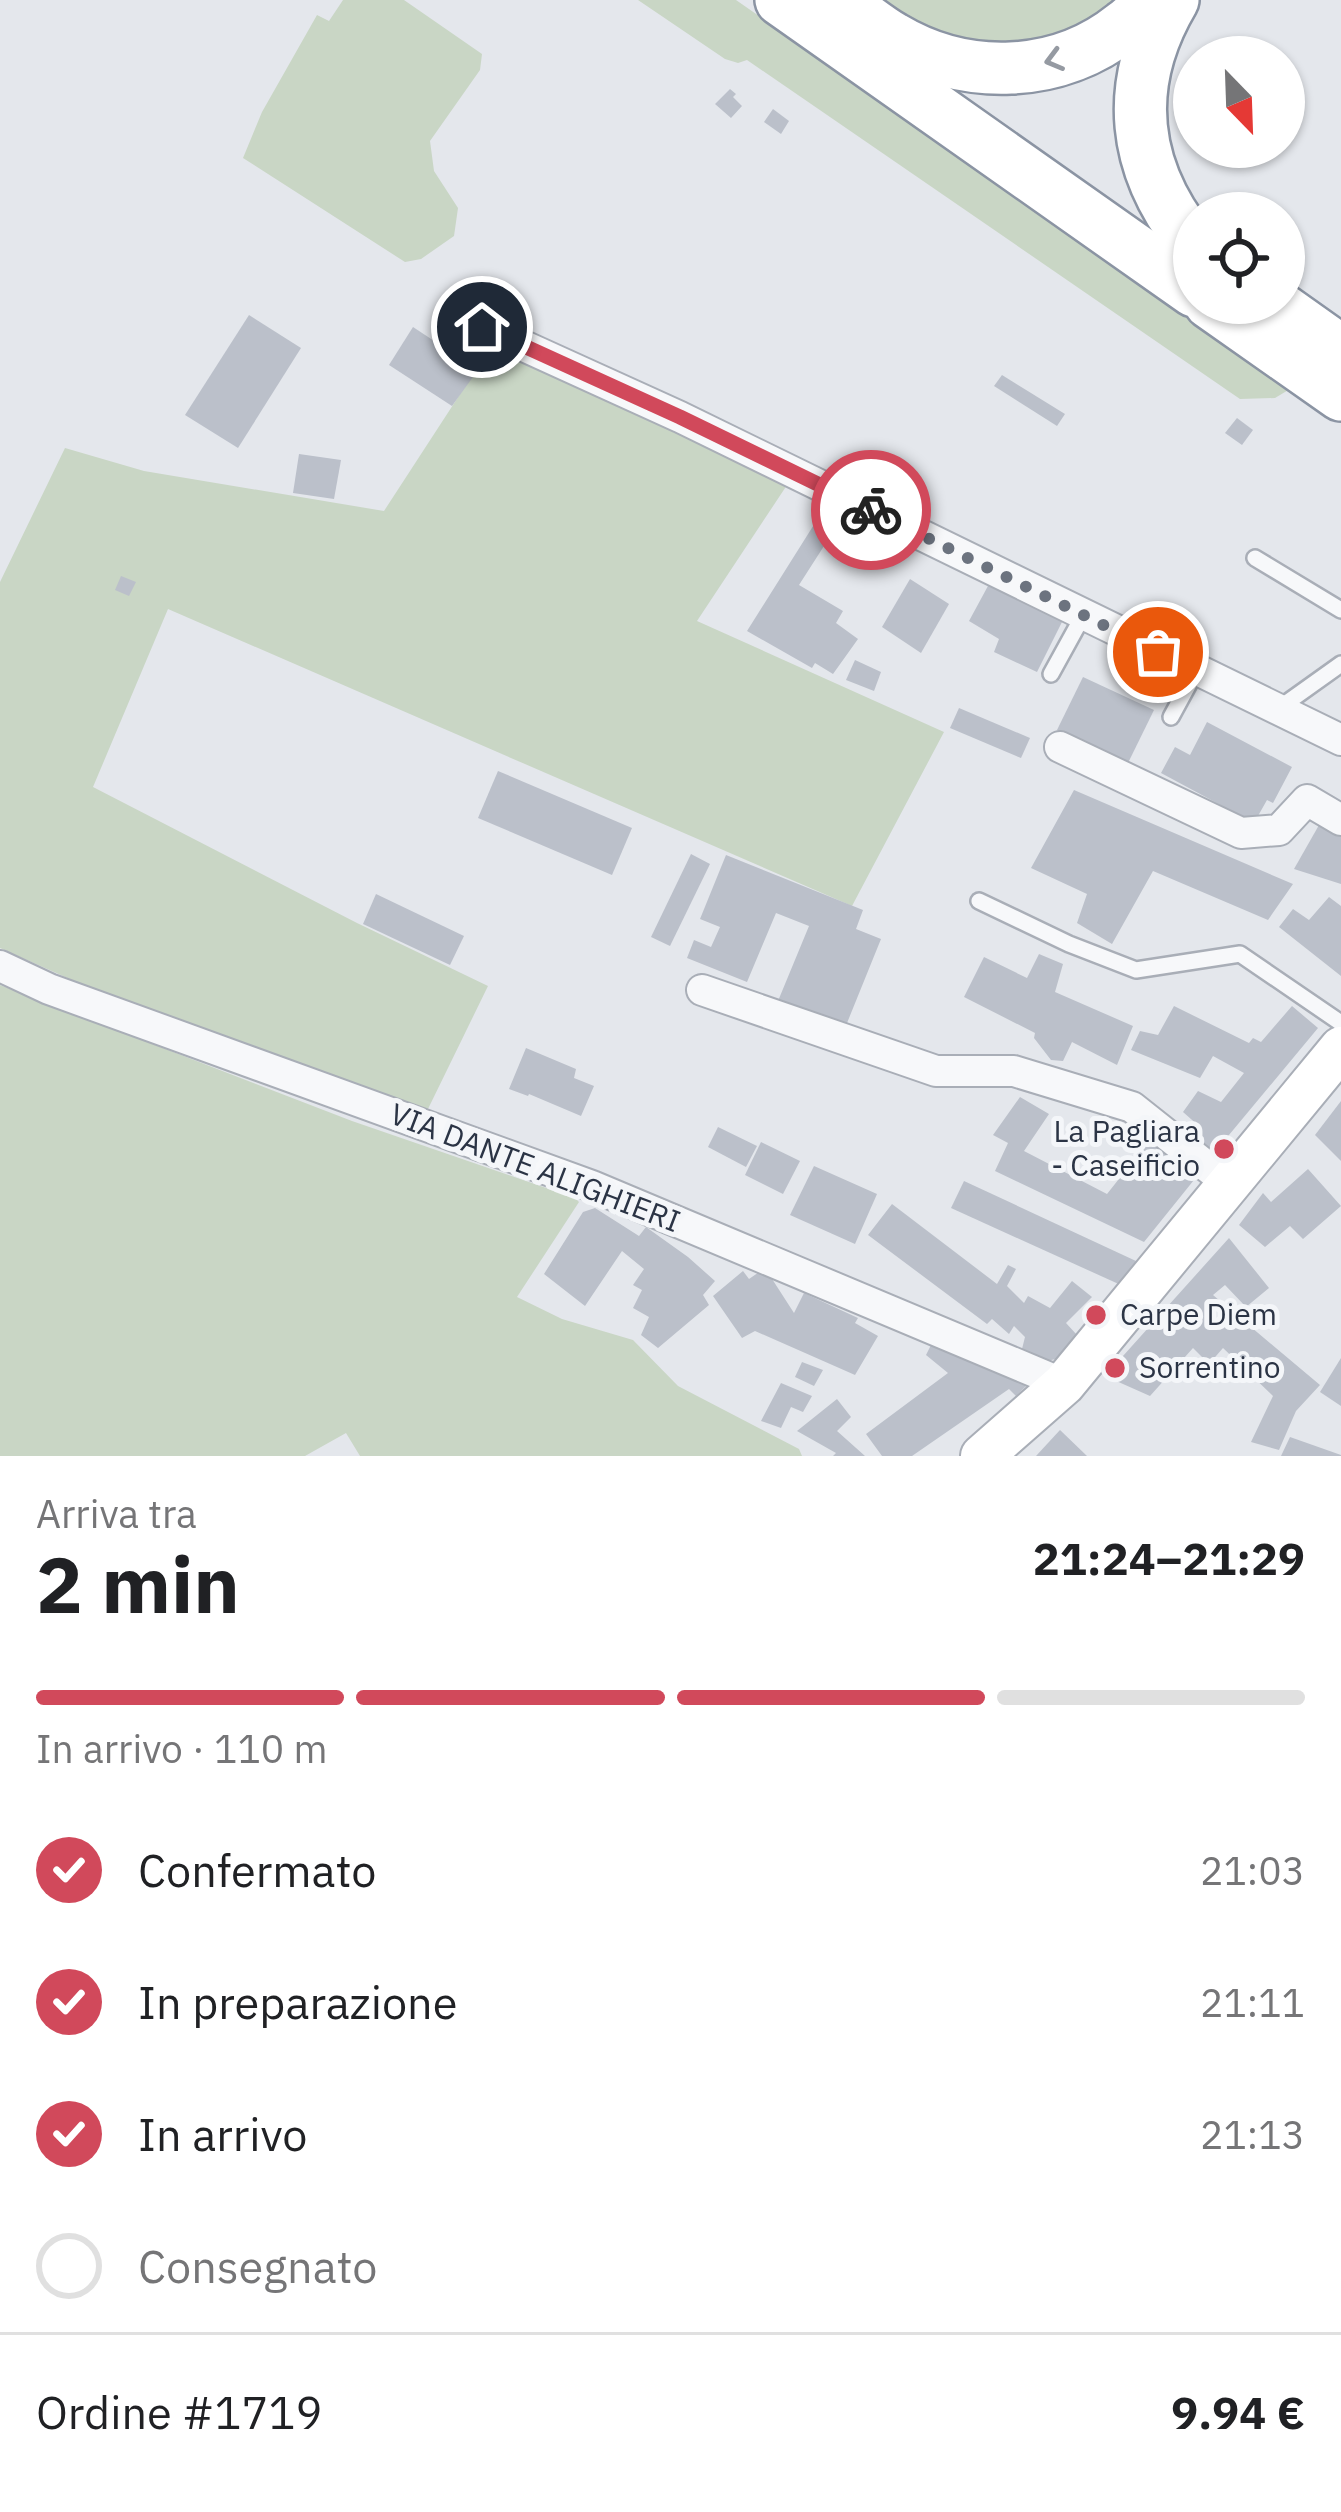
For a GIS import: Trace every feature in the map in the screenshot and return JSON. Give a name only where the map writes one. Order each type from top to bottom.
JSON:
[{"type":"highway","points":[[781,0],[1173,276]]},
{"type":"highway","points":[[815,0],[1173,254]]},
{"type":"highway","points":[[839,0],[896,40],[957,65],[990,70],[1059,61],[1091,48],[1152,0]]},
{"type":"highway","points":[[1173,0],[1152,42],[1139,113],[1150,171],[1173,219]]},
{"type":"highway","points":[[1248,324],[1330,369]]},
{"type":"highway","points":[[1269,324],[1330,369]]},
{"type":"highway","points":[[1291,324],[1330,369]]},
{"type":"main road","points":[[982,1456],[1064,1384],[1341,1048]]},
{"type":"street","points":[[482,327],[680,417],[1341,740]]},
{"type":"street","points":[[1060,748],[1241,833],[1279,830],[1306,800],[1341,820]]},
{"type":"street","name":"VIA DANTE ALIGHIERI","points":[[0,966],[49,989],[592,1186],[1064,1384]]},
{"type":"street","points":[[702,990],[936,1071],[1013,1071],[1132,1107],[1228,1184]]},
{"type":"lane","points":[[1255,558],[1341,610]]},
{"type":"lane","points":[[1051,674],[1084,614]]},
{"type":"lane","points":[[1278,709],[1341,664]]},
{"type":"lane","points":[[1171,716],[1196,670]]},
{"type":"lane","points":[[979,902],[1136,970],[1240,954],[1341,1023]]},
{"type":"green space","points":[[343,0],[404,0],[482,54],[480,70],[430,141],[434,171],[458,208],[454,236],[421,259],[405,262],[243,158],[262,112],[317,15],[329,21]]},
{"type":"green space","points":[[638,0],[736,0],[1173,305],[1173,324],[1199,324],[1290,389],[1275,398],[1240,399],[747,60],[725,59]]},
{"type":"green space","points":[[848,0],[1127,0],[1107,17],[1001,57]]},
{"type":"green space","points":[[492,345],[791,479],[697,621],[944,732],[852,906],[168,609],[93,787],[488,986],[427,1111],[81,984],[0,948],[0,582],[65,448],[144,471],[384,511]]},
{"type":"green space","points":[[0,985],[352,1121],[575,1198],[579,1202],[517,1297],[562,1319],[633,1340],[678,1386],[799,1449],[802,1456],[360,1456],[346,1433],[305,1456],[0,1456]]},
{"type":"building","points":[[730,89],[742,106],[731,118],[715,104]]},
{"type":"building","points":[[773,109],[789,121],[781,134],[764,122]]},
{"type":"building","points":[[249,315],[301,348],[238,448],[185,415]]},
{"type":"building","points":[[413,327],[478,370],[452,406],[389,365]]},
{"type":"building","points":[[1002,375],[1065,414],[1057,426],[994,386]]},
{"type":"building","points":[[1237,418],[1253,430],[1242,445],[1225,433]]},
{"type":"building","points":[[299,454],[341,460],[334,499],[293,493]]},
{"type":"building","points":[[832,496],[849,507],[799,585],[843,611],[836,623],[858,639],[833,674],[815,663],[812,668],[747,631]]},
{"type":"building","points":[[995,573],[1069,608],[1037,672],[994,652],[999,639],[969,621]]},
{"type":"building","points":[[121,576],[136,582],[129,596],[115,590]]},
{"type":"building","points":[[910,579],[949,604],[921,653],[882,627]]},
{"type":"building","points":[[855,660],[881,672],[874,691],[846,680]]},
{"type":"building","points":[[1083,677],[1154,710],[1128,763],[1057,730]]},
{"type":"building","points":[[959,708],[1030,738],[1021,758],[950,728]]},
{"type":"building","points":[[1207,722],[1292,767],[1273,803],[1267,800],[1254,823],[1161,773],[1175,747],[1190,755]]},
{"type":"building","points":[[498,771],[632,828],[612,875],[478,818]]},
{"type":"building","points":[[1074,790],[1293,884],[1268,920],[1153,871],[1112,944],[1077,923],[1087,894],[1031,868]]},
{"type":"building","points":[[1323,818],[1341,826],[1341,884],[1294,869]]},
{"type":"building","points":[[691,854],[710,864],[670,946],[651,937]]},
{"type":"building","points":[[726,855],[863,910],[856,929],[881,939],[845,1028],[778,1001],[809,926],[776,913],[747,982],[687,958],[694,940],[711,947],[720,927],[700,919]]},
{"type":"building","points":[[376,894],[464,936],[450,965],[363,924]]},
{"type":"building","points":[[1329,897],[1341,906],[1341,976],[1279,927],[1293,909],[1309,920]]},
{"type":"building","points":[[1039,954],[1063,964],[1055,992],[1133,1026],[1117,1065],[1072,1042],[1063,1061],[1051,1060],[1035,1033],[964,997],[984,957],[1027,978]]},
{"type":"building","points":[[1174,1006],[1249,1043],[1253,1038],[1261,1042],[1292,1006],[1318,1028],[1209,1159],[1188,1143],[1200,1127],[1183,1112],[1198,1091],[1221,1102],[1244,1073],[1213,1056],[1200,1078],[1131,1050],[1140,1031],[1158,1035]]},
{"type":"building","points":[[526,1048],[576,1069],[574,1078],[594,1086],[581,1116],[509,1089]]},
{"type":"building","points":[[1020,1097],[1049,1114],[1024,1151],[1107,1194],[1153,1136],[1202,1170],[1144,1242],[995,1171],[1008,1143],[993,1135]]},
{"type":"building","points":[[1341,1101],[1341,1161],[1315,1135]]},
{"type":"building","points":[[718,1127],[757,1146],[746,1167],[708,1147]]},
{"type":"building","points":[[761,1142],[800,1161],[783,1194],[745,1175]]},
{"type":"building","points":[[814,1166],[877,1194],[855,1244],[790,1215]]},
{"type":"building","points":[[1308,1169],[1341,1206],[1303,1239],[1290,1226],[1265,1247],[1239,1225],[1263,1193],[1271,1202]]},
{"type":"building","points":[[964,1181],[1136,1261],[1123,1286],[951,1208]]},
{"type":"building","points":[[892,1204],[997,1284],[1008,1265],[1016,1269],[1007,1286],[1024,1303],[1028,1296],[1050,1308],[1072,1281],[1092,1297],[1066,1323],[1077,1335],[1060,1358],[1047,1361],[1021,1353],[1025,1337],[1014,1326],[1009,1334],[992,1319],[987,1324],[868,1235]]},
{"type":"building","points":[[595,1208],[639,1236],[646,1227],[715,1281],[703,1295],[709,1305],[658,1348],[641,1335],[649,1317],[633,1308],[642,1290],[633,1285],[644,1269],[622,1251],[585,1306],[544,1274],[583,1212]]},
{"type":"building","points":[[1229,1238],[1269,1288],[1246,1307],[1225,1285],[1213,1295],[1320,1385],[1296,1411],[1279,1450],[1251,1442],[1273,1396],[1223,1348],[1209,1364],[1193,1348],[1150,1396],[1105,1376]]},
{"type":"building","points":[[765,1268],[794,1313],[804,1293],[858,1318],[855,1323],[878,1336],[855,1375],[755,1331],[742,1338],[713,1296],[743,1271],[749,1279]]},
{"type":"building","points":[[934,1339],[1028,1384],[1016,1396],[1009,1389],[912,1456],[882,1456],[866,1434],[948,1373],[926,1355]]},
{"type":"building","points":[[1341,1358],[1341,1406],[1320,1392]]},
{"type":"building","points":[[802,1362],[823,1370],[814,1386],[795,1377]]},
{"type":"building","points":[[781,1383],[812,1396],[803,1412],[791,1407],[781,1428],[761,1421]]},
{"type":"building","points":[[837,1399],[851,1417],[837,1431],[865,1456],[833,1456],[836,1453],[797,1431]]},
{"type":"building","points":[[1060,1430],[1087,1456],[1036,1456]]},
{"type":"building","points":[[1290,1437],[1341,1455],[1341,1456],[1281,1456]]},
{"type":"way so far","points":[[871,510],[1158,652]]},
{"type":"place","name":"La Pagliara - Caseificio","points":[[1224,1149]]},
{"type":"place","name":"Carpe Diem","points":[[1096,1315]]},
{"type":"place","name":"Sorrentino","points":[[1115,1368]]},
{"type":"route","points":[[482,327],[871,510]]}]
